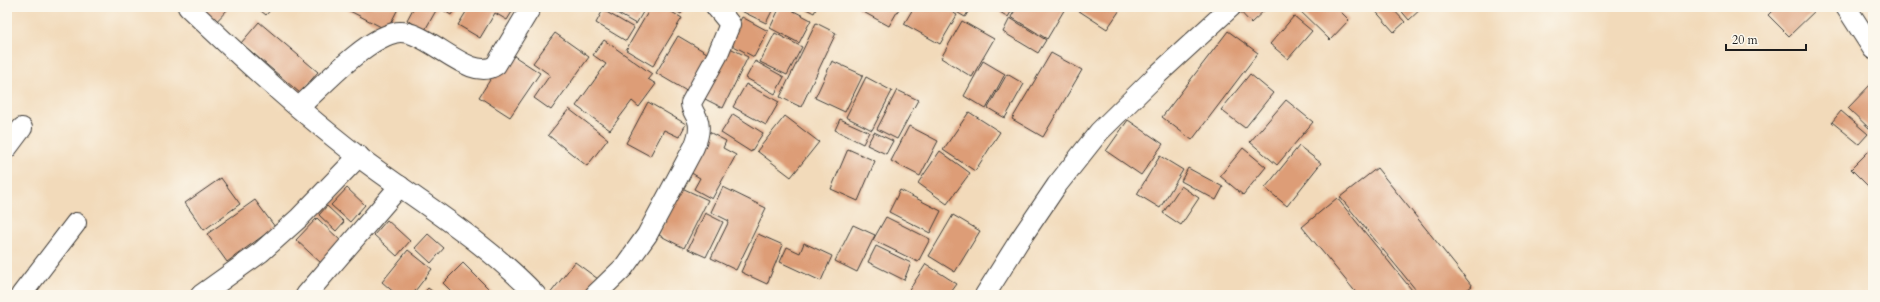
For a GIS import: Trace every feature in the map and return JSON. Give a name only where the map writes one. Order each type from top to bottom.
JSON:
[{"type":"street","points":[[188,7],[254,69],[299,107],[359,156],[486,248],[535,295]]},
{"type":"street","points":[[299,107],[369,44],[395,32],[414,35],[474,69],[490,69],[496,65],[531,7]]},
{"type":"street","points":[[595,295],[624,267],[647,235],[694,147],[698,137],[697,119],[691,108],[691,103],[717,56],[730,24],[716,7]]},
{"type":"street","points":[[985,295],[1018,241],[1057,185],[1099,132],[1156,75],[1231,7]]},
{"type":"street","points":[[1846,7],[1873,49]]},
{"type":"street","points":[[7,148],[22,128]]},
{"type":"street","points":[[201,295],[261,252],[299,218],[359,156]]},
{"type":"street","points":[[306,295],[400,186]]},
{"type":"street","points":[[21,295],[76,222]]},
{"type":"building","points":[[192,7],[230,7],[212,26]]},
{"type":"building","points":[[256,7],[273,7],[266,15]]},
{"type":"building","points":[[342,7],[399,7],[387,30]]},
{"type":"building","points":[[414,7],[438,7],[425,30],[407,20]]},
{"type":"building","points":[[438,7],[456,7],[451,15]]},
{"type":"building","points":[[469,7],[515,7],[507,20],[495,13],[480,38],[458,25]]},
{"type":"building","points":[[606,7],[646,7],[636,24]]},
{"type":"building","points":[[651,7],[663,7],[682,18],[653,66],[626,50]]},
{"type":"building","points":[[669,7],[685,7],[681,14]]},
{"type":"building","points":[[733,7],[774,7],[766,23]]},
{"type":"building","points":[[780,7],[786,7],[811,20],[799,43],[770,28]]},
{"type":"building","points":[[802,7],[817,7],[814,13]]},
{"type":"building","points":[[859,7],[900,7],[889,26],[858,9]]},
{"type":"building","points":[[914,7],[943,7],[957,15],[940,44],[904,24]]},
{"type":"building","points":[[948,7],[971,7],[965,17]]},
{"type":"building","points":[[992,7],[1014,7],[1008,17]]},
{"type":"building","points":[[1017,7],[1066,7],[1047,39],[1011,17]]},
{"type":"building","points":[[1073,7],[1122,7],[1107,29]]},
{"type":"building","points":[[1236,7],[1268,7],[1251,23]]},
{"type":"building","points":[[1296,7],[1336,7],[1349,20],[1330,40]]},
{"type":"building","points":[[1372,7],[1391,7],[1405,22],[1394,32]]},
{"type":"building","points":[[1398,7],[1423,7],[1409,20]]},
{"type":"building","points":[[1776,7],[1819,7],[1789,36],[1768,15]]},
{"type":"building","points":[[603,10],[634,28],[626,41],[596,23]]},
{"type":"building","points":[[1294,16],[1312,31],[1288,59],[1270,44]]},
{"type":"building","points":[[742,17],[768,31],[754,57],[728,43]]},
{"type":"building","points":[[1010,18],[1046,40],[1038,53],[1003,32]]},
{"type":"building","points":[[962,21],[994,39],[972,77],[941,58]]},
{"type":"building","points":[[259,22],[318,72],[300,93],[241,43]]},
{"type":"building","points":[[816,23],[836,33],[801,107],[780,97]]},
{"type":"building","points":[[1228,31],[1258,53],[1192,140],[1162,117]]},
{"type":"building","points":[[555,33],[589,57],[551,110],[534,98],[550,75],[533,63]]},
{"type":"building","points":[[775,33],[802,47],[787,75],[760,62]]},
{"type":"building","points":[[678,36],[712,56],[690,93],[656,73]]},
{"type":"building","points":[[604,40],[652,74],[648,79],[656,84],[639,107],[632,101],[610,130],[576,106],[606,64],[593,55]]},
{"type":"building","points":[[726,46],[748,57],[723,108],[701,97]]},
{"type":"building","points":[[508,52],[540,73],[510,117],[479,97]]},
{"type":"building","points":[[1051,53],[1082,70],[1043,137],[1012,119]]},
{"type":"building","points":[[755,61],[784,77],[775,94],[746,78]]},
{"type":"building","points":[[832,61],[863,75],[845,112],[815,98]]},
{"type":"building","points":[[983,61],[1005,74],[986,109],[964,96]]},
{"type":"building","points":[[1007,74],[1024,84],[1005,118],[988,108]]},
{"type":"building","points":[[1250,74],[1273,93],[1245,128],[1221,110]]},
{"type":"building","points":[[866,77],[892,91],[872,130],[846,117]]},
{"type":"building","points":[[1872,83],[1873,84],[1872,131],[1848,108]]},
{"type":"building","points":[[746,84],[779,102],[766,125],[733,107]]},
{"type":"building","points":[[897,90],[918,100],[897,139],[877,129]]},
{"type":"building","points":[[1286,100],[1313,122],[1277,165],[1250,142]]},
{"type":"building","points":[[648,102],[686,124],[679,137],[664,130],[650,156],[626,143]]},
{"type":"building","points":[[569,109],[608,139],[587,166],[548,135]]},
{"type":"building","points":[[1841,111],[1868,134],[1859,144],[1832,122]]},
{"type":"building","points":[[969,112],[1000,132],[975,171],[943,150]]},
{"type":"building","points":[[733,114],[763,133],[751,152],[721,133]]},
{"type":"building","points":[[785,116],[819,142],[791,177],[757,151]]},
{"type":"building","points":[[840,119],[869,132],[863,144],[835,130]]},
{"type":"building","points":[[1128,120],[1163,144],[1141,175],[1106,151]]},
{"type":"building","points":[[909,126],[938,141],[920,176],[891,161]]},
{"type":"building","points":[[709,132],[726,141],[723,148],[736,155],[712,199],[694,189],[700,178],[688,171]]},
{"type":"building","points":[[874,132],[893,141],[886,154],[867,145]]},
{"type":"building","points":[[1299,146],[1321,163],[1287,206],[1265,188]]},
{"type":"building","points":[[1873,147],[1873,189],[1872,190],[1851,169]]},
{"type":"building","points":[[1243,148],[1266,167],[1243,195],[1220,176]]},
{"type":"building","points":[[848,149],[875,161],[858,201],[831,189]]},
{"type":"building","points":[[940,151],[970,173],[947,204],[918,183]]},
{"type":"building","points":[[1160,156],[1183,170],[1160,208],[1137,194]]},
{"type":"building","points":[[1188,168],[1223,187],[1216,200],[1181,181]]},
{"type":"building","points":[[1377,168],[1472,286],[1460,295],[1420,295],[1340,197]]},
{"type":"building","points":[[221,178],[240,204],[204,230],[185,203]]},
{"type":"building","points":[[1181,186],[1199,198],[1181,225],[1163,213]]},
{"type":"building","points":[[723,187],[766,208],[736,270],[711,258],[729,221],[711,212]]},
{"type":"building","points":[[347,188],[365,205],[350,222],[331,205]]},
{"type":"building","points":[[682,188],[708,200],[684,248],[659,235]]},
{"type":"building","points":[[900,190],[941,211],[930,233],[889,212]]},
{"type":"building","points":[[1337,198],[1416,295],[1358,295],[1302,227]]},
{"type":"building","points":[[255,200],[275,227],[227,262],[207,234]]},
{"type":"building","points":[[327,206],[344,222],[336,231],[319,215]]},
{"type":"building","points":[[705,213],[723,222],[706,257],[688,249]]},
{"type":"building","points":[[953,215],[980,231],[955,272],[929,256]]},
{"type":"building","points":[[886,217],[930,239],[918,262],[873,240]]},
{"type":"building","points":[[317,218],[342,242],[321,263],[296,240]]},
{"type":"building","points":[[387,220],[410,241],[397,256],[374,235]]},
{"type":"building","points":[[853,225],[875,235],[857,272],[835,261]]},
{"type":"building","points":[[428,234],[444,248],[431,263],[415,248]]},
{"type":"building","points":[[758,234],[783,245],[767,284],[741,272]]},
{"type":"building","points":[[804,243],[832,256],[821,281],[780,262],[787,247],[800,253]]},
{"type":"building","points":[[876,246],[911,263],[904,280],[868,262]]},
{"type":"building","points":[[408,250],[432,269],[412,295],[397,295],[382,282]]},
{"type":"building","points":[[575,262],[598,279],[585,295],[549,295]]},
{"type":"building","points":[[463,263],[495,295],[455,295],[443,283]]},
{"type":"building","points":[[926,264],[957,284],[949,295],[906,295]]},
{"type":"building","points":[[428,288],[437,295],[422,295]]}]
